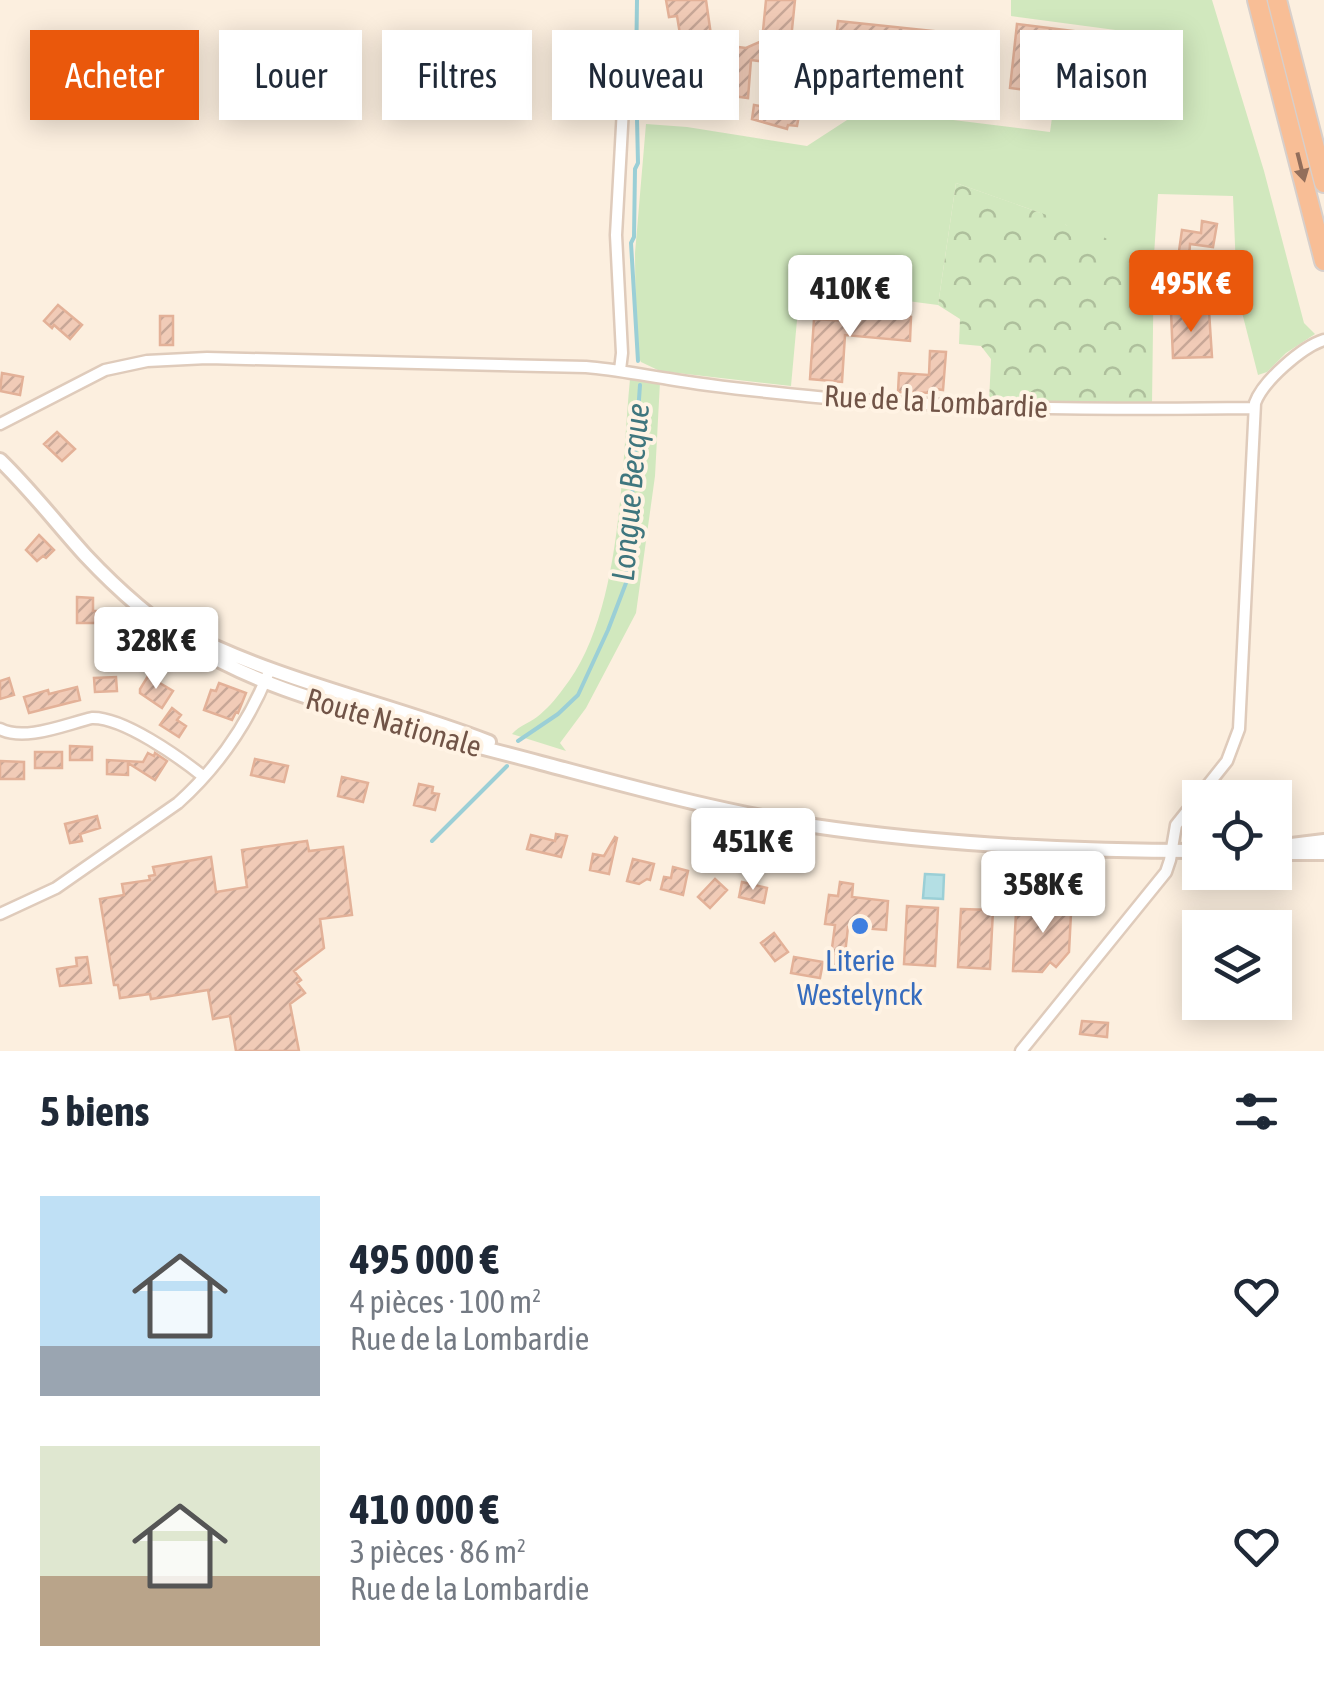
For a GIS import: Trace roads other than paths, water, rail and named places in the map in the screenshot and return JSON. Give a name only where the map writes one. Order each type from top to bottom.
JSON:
[{"type":"highway","points":[[1257,0],[1324,262]]},
{"type":"highway","points":[[1277,0],[1324,182]]},
{"type":"street","points":[[620,370],[616,235],[622,120]]},
{"type":"street","points":[[1021,1051],[1166,872],[1176,825],[1226,760],[1239,729],[1256,397],[1302,351],[1324,340]]},
{"type":"street","name":"Rue de la Lombardie","points":[[0,424],[96,374],[126,365],[233,358],[563,366],[837,398],[1009,406],[1254,408]]},
{"type":"street","name":"Route Nationale","points":[[0,460],[101,572],[147,611],[268,676],[426,719],[541,763],[715,808],[831,828],[996,846],[1182,851]]},
{"type":"street","points":[[0,914],[72,878],[185,797],[232,741],[268,676]]},
{"type":"street","points":[[0,729],[21,735],[92,718],[111,720],[204,776]]},
{"type":"street","points":[[1292,847],[1324,841]]},
{"type":"street","points":[[1292,851],[1324,853]]},
{"type":"water","points":[[925,874],[944,875],[943,899],[923,898]]},
{"type":"waterway","name":"Longue Becque","points":[[637,0],[638,163],[631,243],[638,361]]},
{"type":"waterway","name":"Longue Becque","points":[[518,741],[578,695],[626,583],[640,385]]},
{"type":"waterway","name":"Longue Becque","points":[[432,841],[507,766]]},
{"type":"place","name":"Literie Westelynck","points":[[860,926]]}]
